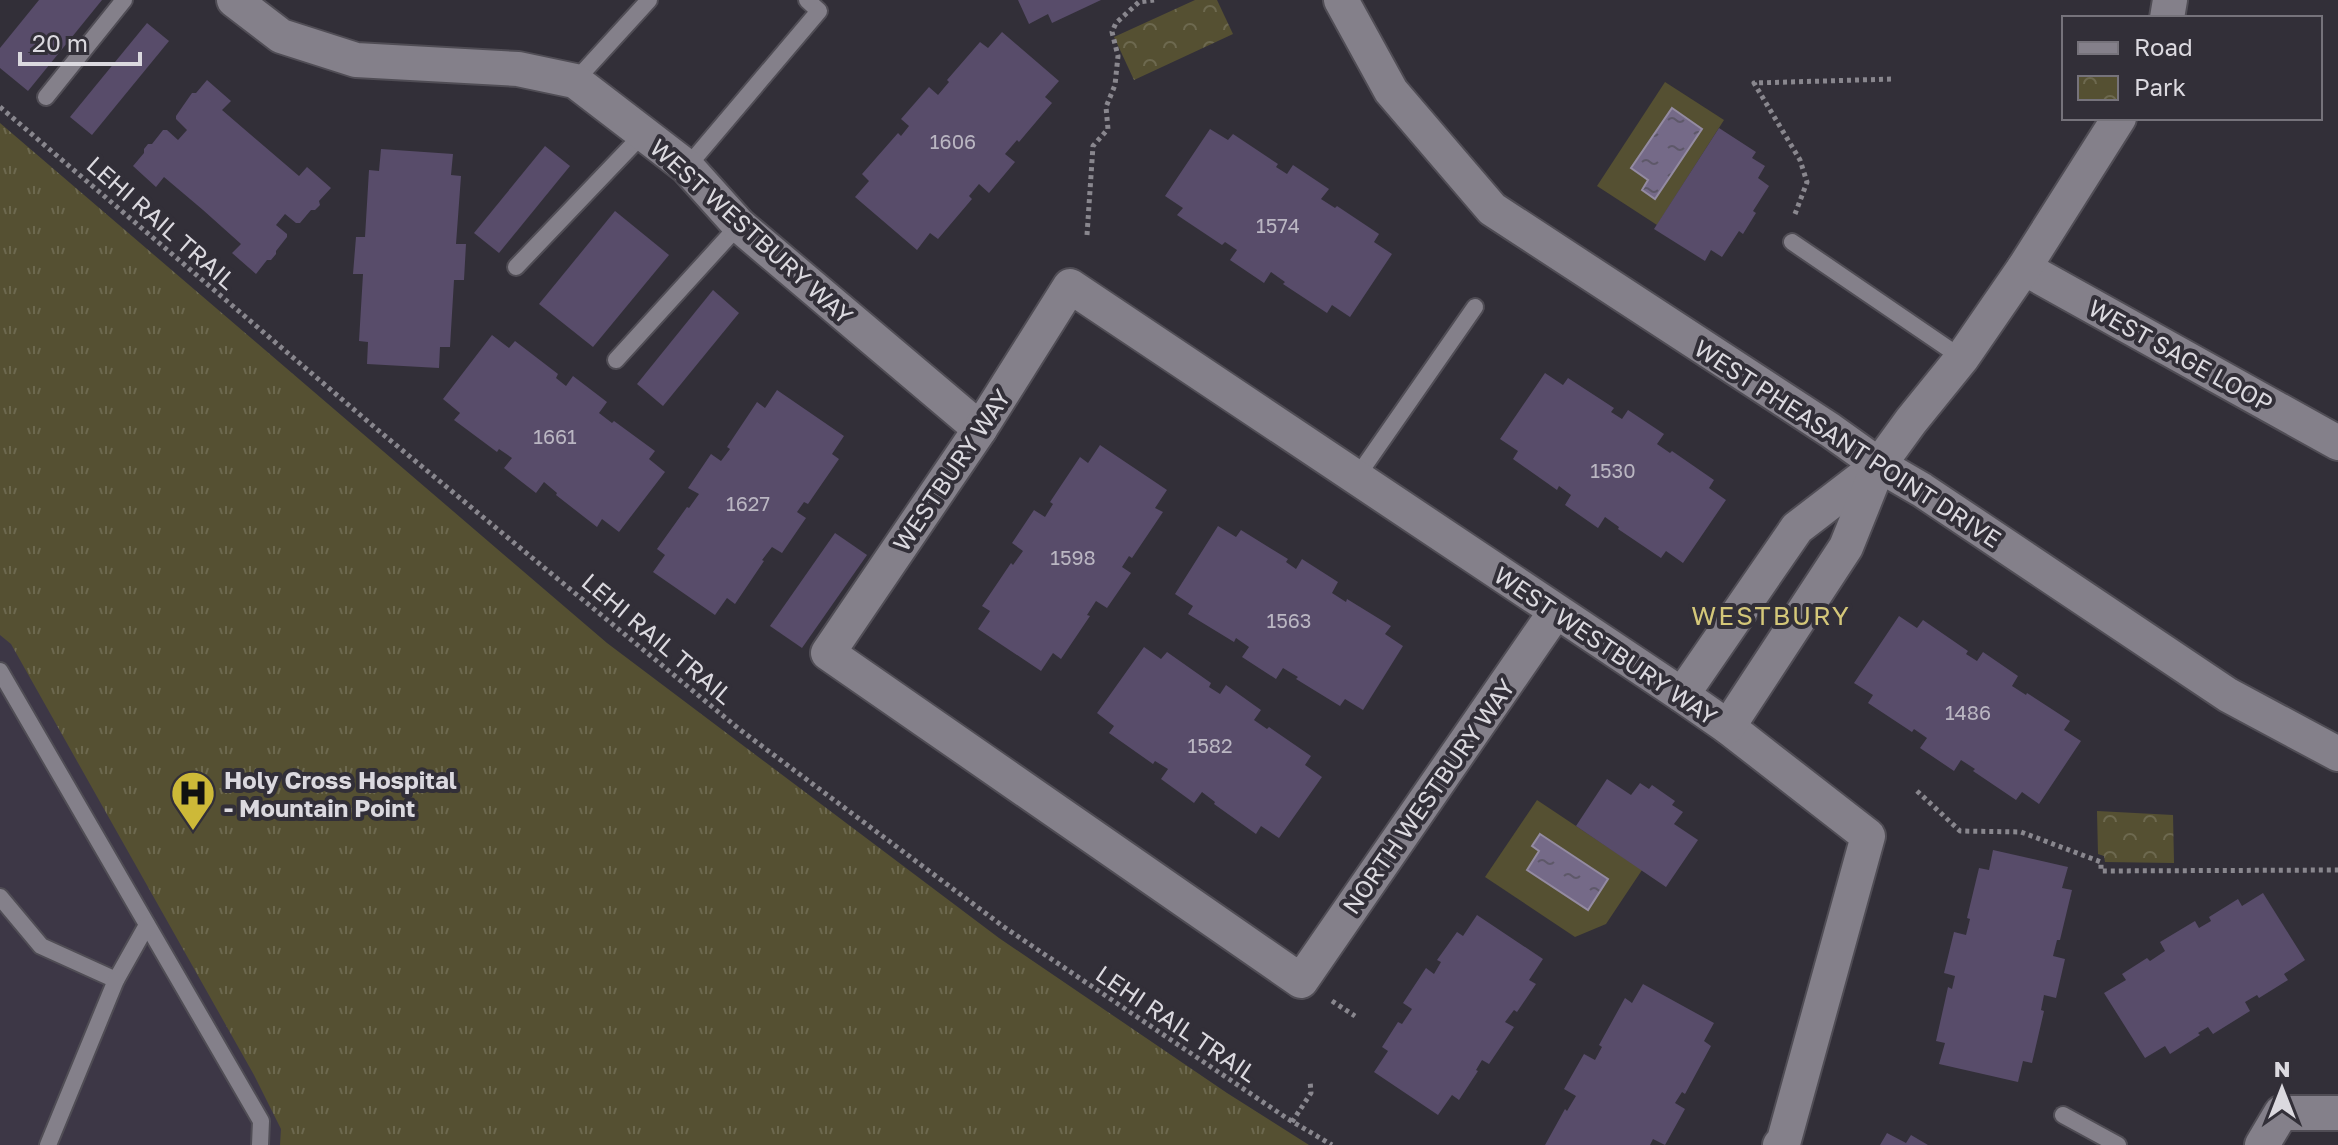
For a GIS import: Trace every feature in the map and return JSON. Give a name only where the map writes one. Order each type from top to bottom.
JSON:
[{"type":"street","name":"WEST WESTBURY WAY","points":[[234,0],[281,36],[356,60],[518,69],[575,81],[687,167],[739,225],[980,429]]},
{"type":"street","name":"WEST PHEASANT POINT DRIVE","points":[[1341,0],[1391,91],[1492,209],[1817,421],[1879,465],[1922,490],[2228,695],[2338,754]]},
{"type":"street","points":[[1728,727],[1846,547],[1879,465],[1962,358],[2024,268],[2118,120]]},
{"type":"street","name":"WEST SAGE LOOP","points":[[2024,268],[2338,443]]},
{"type":"street","name":"WEST WESTBURY WAY","points":[[1070,286],[1682,695],[1868,836],[1784,1140],[1780,1145]]},
{"type":"street","name":"WESTBURY WAY","points":[[1070,286],[980,429],[828,653],[1301,981]]},
{"type":"street","points":[[1682,695],[1797,528],[1879,465]]},
{"type":"street","name":"NORTH WESTBURY WAY","points":[[1301,981],[1556,611]]},
{"type":"street","points":[[2262,1145],[2281,1113],[2338,1113]]},
{"type":"lane","points":[[46,97],[124,0]]},
{"type":"lane","points":[[575,81],[649,0]]},
{"type":"lane","points":[[687,167],[819,11],[807,0]]},
{"type":"lane","points":[[516,267],[643,134]]},
{"type":"lane","points":[[616,360],[739,225]]},
{"type":"lane","points":[[1792,242],[1962,358]]},
{"type":"lane","points":[[1356,478],[1475,307]]},
{"type":"lane","points":[[0,671],[261,1121],[260,1145]]},
{"type":"lane","points":[[0,897],[41,946],[116,980]]},
{"type":"lane","points":[[48,1145],[116,980],[147,925]]},
{"type":"lane","points":[[2063,1115],[2118,1145]]},
{"type":"path","points":[[1087,235],[1093,146],[1108,129],[1106,107],[1115,85],[1118,56],[1112,32],[1116,23],[1139,2],[1154,0]]},
{"type":"path","points":[[1795,214],[1807,182],[1800,160],[1754,83],[1893,79]]},
{"type":"path","name":"LEHI RAIL TRAIL","points":[[0,107],[379,431],[739,729],[1004,927],[1292,1122],[1332,1145]]},
{"type":"path","points":[[1917,791],[1960,831],[2021,832],[2101,862],[2101,871],[2338,870]]},
{"type":"path","points":[[1292,1122],[1311,1093],[1310,1080]]},
{"type":"shaded area","name":"Holy Cross Hospital - Mountain Point","points":[[0,519],[771,1145],[0,1145]]},
{"type":"green space","points":[[1195,0],[1217,0],[1233,34],[1134,80],[1114,37]]},
{"type":"green space","points":[[1665,82],[1724,120],[1657,225],[1597,186]]},
{"type":"green space","points":[[0,123],[607,643],[999,938],[1309,1145],[280,1145],[281,1129],[254,1075],[11,644],[0,635]]},
{"type":"green space","points":[[1537,800],[1642,870],[1606,924],[1575,937],[1485,877]]},
{"type":"green space","points":[[2097,811],[2173,815],[2174,863],[2105,862],[2104,856],[2098,854]]},
{"type":"water","points":[[1672,108],[1702,129],[1655,199],[1642,190],[1648,180],[1631,168]]},
{"type":"water","points":[[1540,834],[1608,879],[1588,910],[1527,870],[1539,851],[1532,846]]},
{"type":"building","points":[[39,0],[102,0],[28,91],[0,68],[0,48]]},
{"type":"building","points":[[1018,0],[1101,0],[1052,23],[1048,14],[1029,24]]},
{"type":"building","points":[[147,23],[169,41],[92,135],[70,117]]},
{"type":"building","points":[[1002,32],[1059,81],[1045,97],[1052,103],[1005,154],[1015,162],[989,193],[979,184],[969,196],[972,199],[938,239],[930,233],[917,250],[855,197],[869,181],[862,174],[898,133],[901,136],[909,126],[901,119],[929,87],[938,95],[980,42],[988,48]]},
{"type":"building","points":[[207,80],[231,101],[222,110],[299,176],[307,167],[331,188],[319,201],[320,205],[300,223],[285,214],[276,225],[287,237],[271,260],[267,260],[256,274],[232,253],[241,244],[203,210],[164,177],[156,187],[133,166],[148,144],[152,144],[163,130],[178,140],[187,130],[176,116],[192,93],[196,93]]},
{"type":"building","points":[[1719,128],[1756,152],[1752,158],[1765,166],[1758,178],[1769,186],[1743,234],[1739,231],[1722,257],[1711,250],[1705,261],[1654,229]]},
{"type":"building","points":[[1210,129],[1228,140],[1233,134],[1278,164],[1276,167],[1287,174],[1293,165],[1329,189],[1321,199],[1379,234],[1374,242],[1392,254],[1350,317],[1332,305],[1327,313],[1283,284],[1285,282],[1271,272],[1264,283],[1230,260],[1237,250],[1225,242],[1222,245],[1177,215],[1183,208],[1165,196]]},
{"type":"building","points":[[545,146],[570,166],[499,253],[474,233]]},
{"type":"building","points":[[381,149],[453,154],[451,175],[461,176],[456,244],[466,244],[464,280],[454,280],[450,347],[440,347],[439,368],[367,364],[368,342],[359,341],[363,274],[353,274],[356,237],[365,237],[369,170],[379,171]]},
{"type":"building","points":[[615,211],[669,255],[593,347],[539,304]]},
{"type":"building","points":[[713,290],[739,313],[663,406],[637,384]]},
{"type":"building","points":[[492,335],[509,348],[515,341],[558,374],[556,378],[566,386],[573,376],[607,402],[599,413],[655,451],[649,459],[665,472],[619,532],[602,519],[597,527],[544,482],[536,493],[504,468],[512,458],[499,449],[497,452],[454,420],[460,413],[443,399]]},
{"type":"building","points":[[1545,373],[1563,385],[1568,378],[1614,408],[1611,412],[1622,419],[1628,410],[1664,434],[1657,444],[1714,480],[1709,488],[1726,500],[1683,563],[1666,551],[1661,558],[1605,517],[1598,528],[1565,505],[1571,495],[1559,486],[1557,490],[1513,459],[1518,451],[1500,439]]},
{"type":"building","points":[[777,390],[844,436],[832,454],[839,459],[808,504],[804,502],[797,512],[806,518],[782,553],[772,547],[735,604],[727,598],[715,615],[653,572],[665,555],[657,549],[699,494],[688,488],[711,454],[721,461],[757,402],[765,408]]},
{"type":"building","points":[[1100,445],[1167,490],[1155,508],[1163,512],[1132,558],[1129,556],[1122,567],[1131,573],[1107,608],[1096,601],[1087,615],[1090,616],[1061,659],[1053,653],[1041,671],[978,629],[990,611],[982,606],[1011,563],[1013,565],[1023,551],[1012,543],[1034,510],[1045,517],[1053,504],[1050,502],[1080,457],[1088,463]]},
{"type":"building","points":[[1218,526],[1236,537],[1241,530],[1288,559],[1286,562],[1296,569],[1302,559],[1338,582],[1332,593],[1391,626],[1385,634],[1403,646],[1363,710],[1345,699],[1340,706],[1283,668],[1276,679],[1242,657],[1249,647],[1236,638],[1234,642],[1188,614],[1193,606],[1175,594]]},
{"type":"building","points":[[835,533],[867,555],[802,648],[770,626]]},
{"type":"building","points":[[1899,616],[1917,628],[1923,620],[1968,651],[1966,654],[1977,661],[1983,652],[2018,676],[2012,686],[2070,721],[2064,730],[2081,741],[2039,804],[2022,792],[2016,800],[1961,760],[1954,771],[1920,748],[1927,738],[1914,729],[1912,732],[1868,703],[1873,695],[1854,683]]},
{"type":"building","points":[[1144,647],[1161,659],[1167,652],[1211,683],[1209,687],[1220,694],[1226,685],[1261,710],[1254,720],[1311,756],[1305,765],[1322,777],[1279,838],[1261,826],[1256,834],[1202,792],[1194,803],[1161,779],[1168,769],[1155,761],[1153,764],[1109,733],[1114,726],[1097,713]]},
{"type":"building","points":[[1607,779],[1631,795],[1640,783],[1649,789],[1652,785],[1675,801],[1672,805],[1683,812],[1674,824],[1698,840],[1666,887],[1576,826]]},
{"type":"building","points":[[1993,850],[2068,867],[2062,888],[2072,890],[2053,956],[2065,959],[2056,998],[2044,995],[2041,1010],[2044,1011],[2032,1063],[2023,1061],[2018,1082],[1939,1064],[1945,1043],[1936,1041],[1948,987],[1952,989],[1955,976],[1944,973],[1954,932],[1966,935],[1979,868],[1989,870]]},
{"type":"building","points":[[2263,893],[2305,960],[2284,974],[2288,980],[2259,998],[2257,995],[2245,1002],[2250,1011],[2213,1034],[2208,1027],[2170,1054],[2165,1046],[2145,1058],[2104,993],[2126,980],[2122,974],[2165,951],[2160,942],[2195,921],[2199,928],[2211,921],[2209,917],[2238,899],[2242,906]]},
{"type":"building","points":[[1477,915],[1543,959],[1529,980],[1536,984],[1517,1012],[1514,1010],[1505,1022],[1514,1027],[1489,1064],[1482,1060],[1459,1100],[1452,1095],[1438,1115],[1374,1072],[1388,1051],[1382,1047],[1398,1022],[1402,1024],[1412,1009],[1403,1003],[1426,968],[1434,974],[1441,962],[1437,960],[1457,932],[1463,936]]},
{"type":"building","points":[[1643,984],[1714,1023],[1704,1041],[1711,1046],[1685,1094],[1682,1092],[1675,1103],[1685,1109],[1665,1145],[1653,1139],[1650,1145],[1545,1145],[1576,1096],[1564,1089],[1584,1054],[1595,1060],[1602,1047],[1599,1045],[1625,998],[1632,1003]]},
{"type":"building","points":[[1887,1133],[1906,1143],[1911,1135],[1928,1145],[1880,1145]]},
{"type":"place","name":"Holy Cross Hospital - Mountain Point","points":[[193,832]]},
{"type":"district","name":"WESTBURY","points":[[1771,615]]}]
